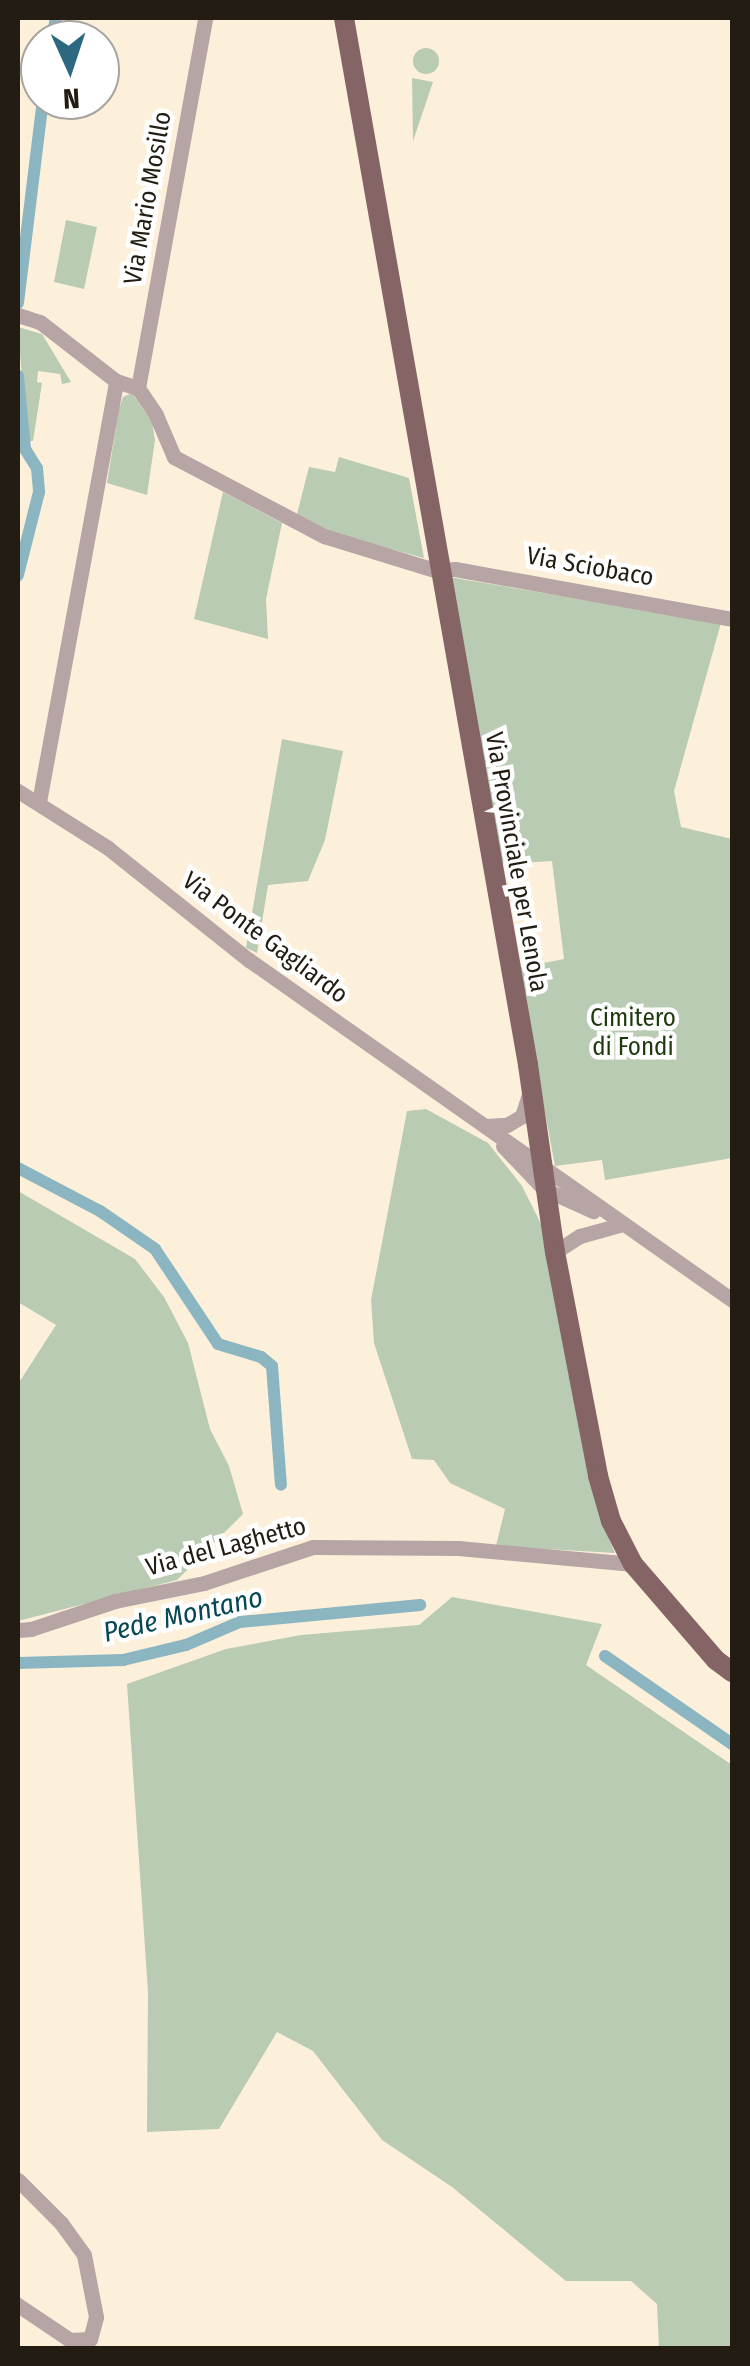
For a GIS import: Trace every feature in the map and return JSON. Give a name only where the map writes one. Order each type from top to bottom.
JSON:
[{"type":"main road","name":"Via Provinciale per Lenola","points":[[344,18],[544,1189],[598,1476],[611,1520],[633,1564],[716,1660],[732,1672]]},
{"type":"street","name":"Via Mario Mosillo","points":[[138,388],[205,18]]},
{"type":"street","points":[[18,315],[40,322],[116,381],[138,388]]},
{"type":"street","points":[[39,802],[116,381]]},
{"type":"street","name":"Via Sciobaco","points":[[138,388],[156,414],[174,457],[324,536],[438,571],[455,569],[732,619]]},
{"type":"street","name":"Via Ponte Gagliardo","points":[[18,791],[108,848],[217,937],[732,1300]]},
{"type":"street","points":[[484,1126],[507,1125],[522,1116],[530,1091]]},
{"type":"street","name":"Via Ponte Gagliardo","points":[[484,1126],[544,1189],[623,1224]]},
{"type":"street","points":[[555,1252],[580,1236],[623,1224]]},
{"type":"street","name":"Via del Laghetto","points":[[18,1630],[31,1630],[115,1601],[204,1583],[313,1547],[458,1548],[633,1564]]},
{"type":"street","points":[[18,2180],[61,2223],[84,2256],[96,2316],[90,2340]]},
{"type":"street","points":[[18,2304],[70,2340],[90,2340],[106,2348]]},
{"type":"green space","points":[[426,48],[435,52],[439,61],[435,70],[426,74],[417,70],[413,61],[417,52]]},
{"type":"green space","points":[[412,78],[433,82],[413,141]]},
{"type":"green space","points":[[66,220],[97,227],[84,289],[54,282]]},
{"type":"green space","points":[[18,327],[42,334],[71,382],[62,384],[60,374],[38,371],[37,382],[42,383],[33,441],[27,441]]},
{"type":"green space","points":[[132,393],[152,422],[155,440],[147,495],[107,483],[119,409],[123,397]]},
{"type":"green space","points":[[339,457],[409,478],[424,558],[327,532],[297,514],[309,467],[335,472]]},
{"type":"green space","points":[[223,492],[282,523],[266,599],[268,639],[194,619]]},
{"type":"green space","name":"Cimitero di Fondi","points":[[449,577],[721,623],[674,791],[681,827],[732,839],[732,1158],[605,1180],[602,1160],[555,1166],[518,968],[564,959],[552,861],[502,864]]},
{"type":"green space","points":[[282,739],[343,751],[325,840],[308,881],[268,885],[257,953],[246,948]]},
{"type":"green space","points":[[426,1109],[488,1143],[522,1186],[545,1232],[599,1515],[615,1553],[496,1546],[505,1509],[450,1483],[434,1460],[412,1459],[374,1343],[371,1300],[407,1111]]},
{"type":"green space","points":[[18,1191],[135,1259],[164,1297],[188,1343],[210,1429],[229,1466],[243,1514],[177,1580],[18,1621],[18,1384],[56,1325],[18,1302]]},
{"type":"green space","points":[[452,1597],[602,1624],[586,1665],[732,1765],[732,2348],[659,2348],[657,2304],[631,2281],[566,2281],[452,2187],[382,2140],[313,2051],[277,2032],[219,2129],[147,2132],[148,1992],[127,1684],[226,1649],[301,1635],[419,1625]]},
{"type":"waterway","points":[[18,303],[41,120]]},
{"type":"waterway","points":[[18,376],[25,449],[37,468],[39,492],[18,575]]},
{"type":"waterway","points":[[18,1168],[100,1211],[155,1249],[218,1344],[261,1357],[272,1366],[281,1485]]},
{"type":"waterway","name":"Pede Montano","points":[[18,1663],[123,1660],[186,1645],[240,1622],[420,1605]]},
{"type":"waterway","name":"Pede Montano","points":[[605,1656],[732,1744]]}]
